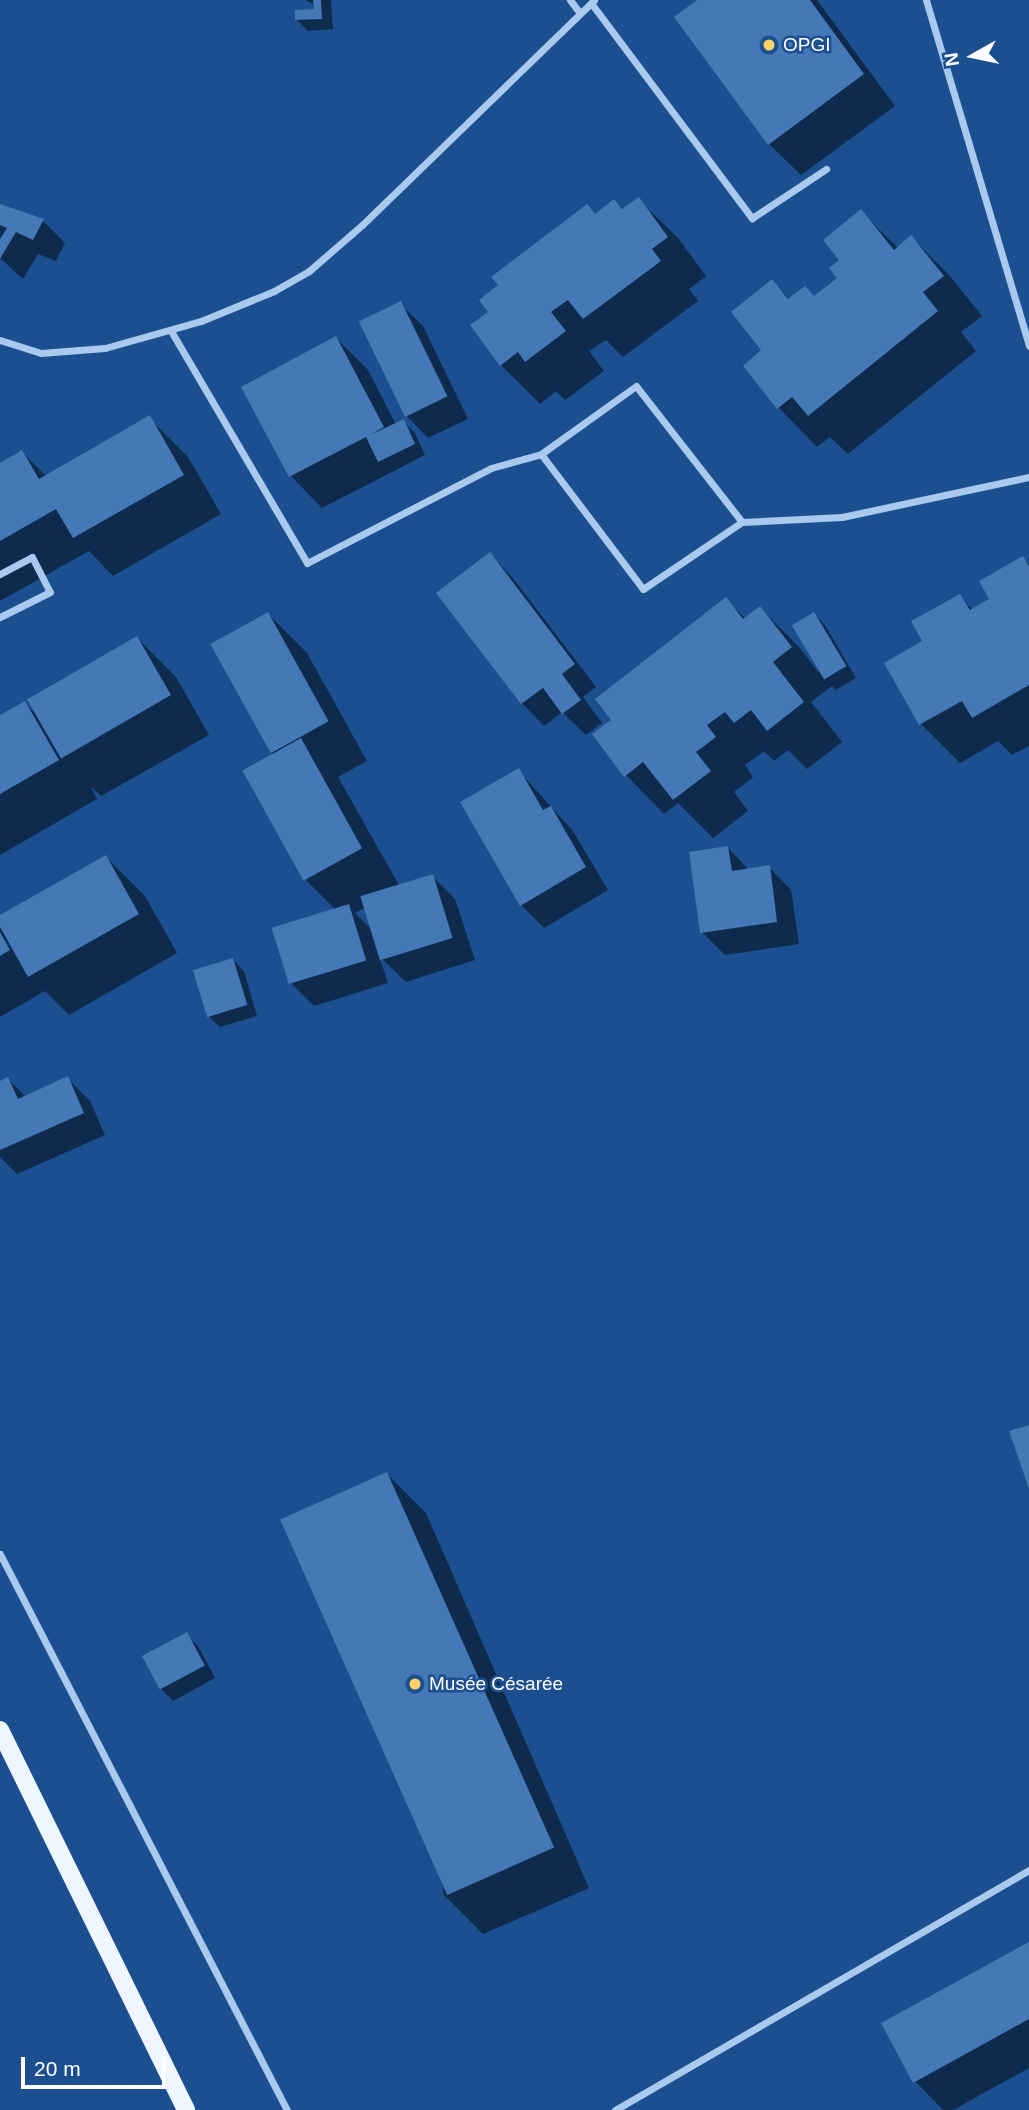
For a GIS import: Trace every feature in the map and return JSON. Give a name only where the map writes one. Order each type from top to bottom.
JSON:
[{"type":"main road","points":[[0,1730],[186,2110]]},
{"type":"street","points":[[570,0],[579,12]]},
{"type":"street","points":[[926,0],[1029,346]]},
{"type":"street","points":[[0,340],[41,353],[105,348],[171,331],[274,290],[309,271],[362,225],[592,1],[752,218],[825,169]]},
{"type":"street","points":[[171,331],[307,563],[491,468],[541,454],[636,386],[742,522]]},
{"type":"street","points":[[541,454],[643,589],[742,522],[842,517],[1029,477]]},
{"type":"street","points":[[0,574],[32,557],[50,592],[0,617]]},
{"type":"street","points":[[0,1554],[287,2110]]},
{"type":"street","points":[[615,2110],[1029,1870]]},
{"type":"building","points":[[313,0],[321,0],[322,19],[295,20],[295,10],[314,9]]},
{"type":"building","name":"OPGI","points":[[697,0],[810,0],[864,74],[768,145],[674,17]]},
{"type":"building","points":[[639,197],[668,237],[652,249],[661,261],[583,319],[568,300],[551,312],[566,331],[525,362],[518,352],[500,366],[470,325],[488,312],[479,300],[498,285],[491,277],[587,204],[595,214],[614,199],[622,209]]},
{"type":"building","points":[[0,204],[44,219],[33,240],[16,232],[0,259],[0,239],[7,228],[0,225]]},
{"type":"building","points":[[861,209],[894,250],[911,235],[944,276],[923,292],[938,311],[808,416],[792,397],[777,409],[743,366],[761,350],[731,312],[772,279],[788,299],[805,286],[814,296],[837,278],[829,268],[839,260],[823,240]]},
{"type":"building","points":[[401,301],[447,396],[405,417],[359,322]]},
{"type":"building","points":[[336,336],[384,427],[370,435],[404,419],[415,444],[378,462],[366,437],[289,477],[241,387]]},
{"type":"building","points":[[150,415],[184,475],[73,538],[56,509],[0,541],[0,463],[22,450],[39,479]]},
{"type":"building","points":[[490,552],[575,664],[562,674],[581,700],[562,714],[543,688],[521,704],[436,593]]},
{"type":"building","points":[[1023,556],[1029,566],[1029,685],[972,718],[962,701],[919,725],[884,663],[922,641],[911,621],[960,594],[970,610],[989,599],[979,581]]},
{"type":"building","points":[[726,597],[743,619],[760,606],[792,647],[773,662],[804,702],[767,731],[751,710],[734,723],[725,712],[707,725],[716,737],[696,752],[711,771],[673,800],[643,762],[624,777],[592,734],[611,720],[595,699]]},
{"type":"building","points":[[268,612],[329,721],[271,753],[210,644]]},
{"type":"building","points":[[814,612],[846,666],[824,679],[792,625]]},
{"type":"building","points":[[137,636],[171,695],[61,758],[27,700]]},
{"type":"building","points":[[25,701],[59,760],[0,794],[0,715]]},
{"type":"building","points":[[301,738],[362,848],[303,881],[242,770]]},
{"type":"building","points":[[519,768],[543,810],[551,806],[586,867],[520,906],[460,802]]},
{"type":"building","points":[[728,846],[732,871],[770,865],[777,922],[700,933],[689,852]]},
{"type":"building","points":[[106,855],[139,914],[28,977],[0,927],[0,915]]},
{"type":"building","points":[[433,874],[453,938],[380,960],[360,896]]},
{"type":"building","points":[[349,904],[366,960],[289,984],[272,928]]},
{"type":"building","points":[[0,932],[10,950],[0,956]]},
{"type":"building","points":[[233,958],[247,1005],[207,1017],[193,970]]},
{"type":"building","points":[[68,1076],[84,1113],[0,1150],[0,1081],[8,1077],[18,1099]]},
{"type":"building","points":[[1029,1425],[1029,1489],[1009,1431]]},
{"type":"building","name":"Musée Césarée","points":[[387,1472],[554,1847],[447,1895],[280,1520]]},
{"type":"building","points":[[187,1632],[205,1666],[160,1689],[142,1656]]},
{"type":"building","points":[[1029,1942],[1029,2019],[913,2083],[881,2023]]},
{"type":"place","name":"OPGI","points":[[769,45]]},
{"type":"place","name":"Musée Césarée","points":[[415,1684]]}]
